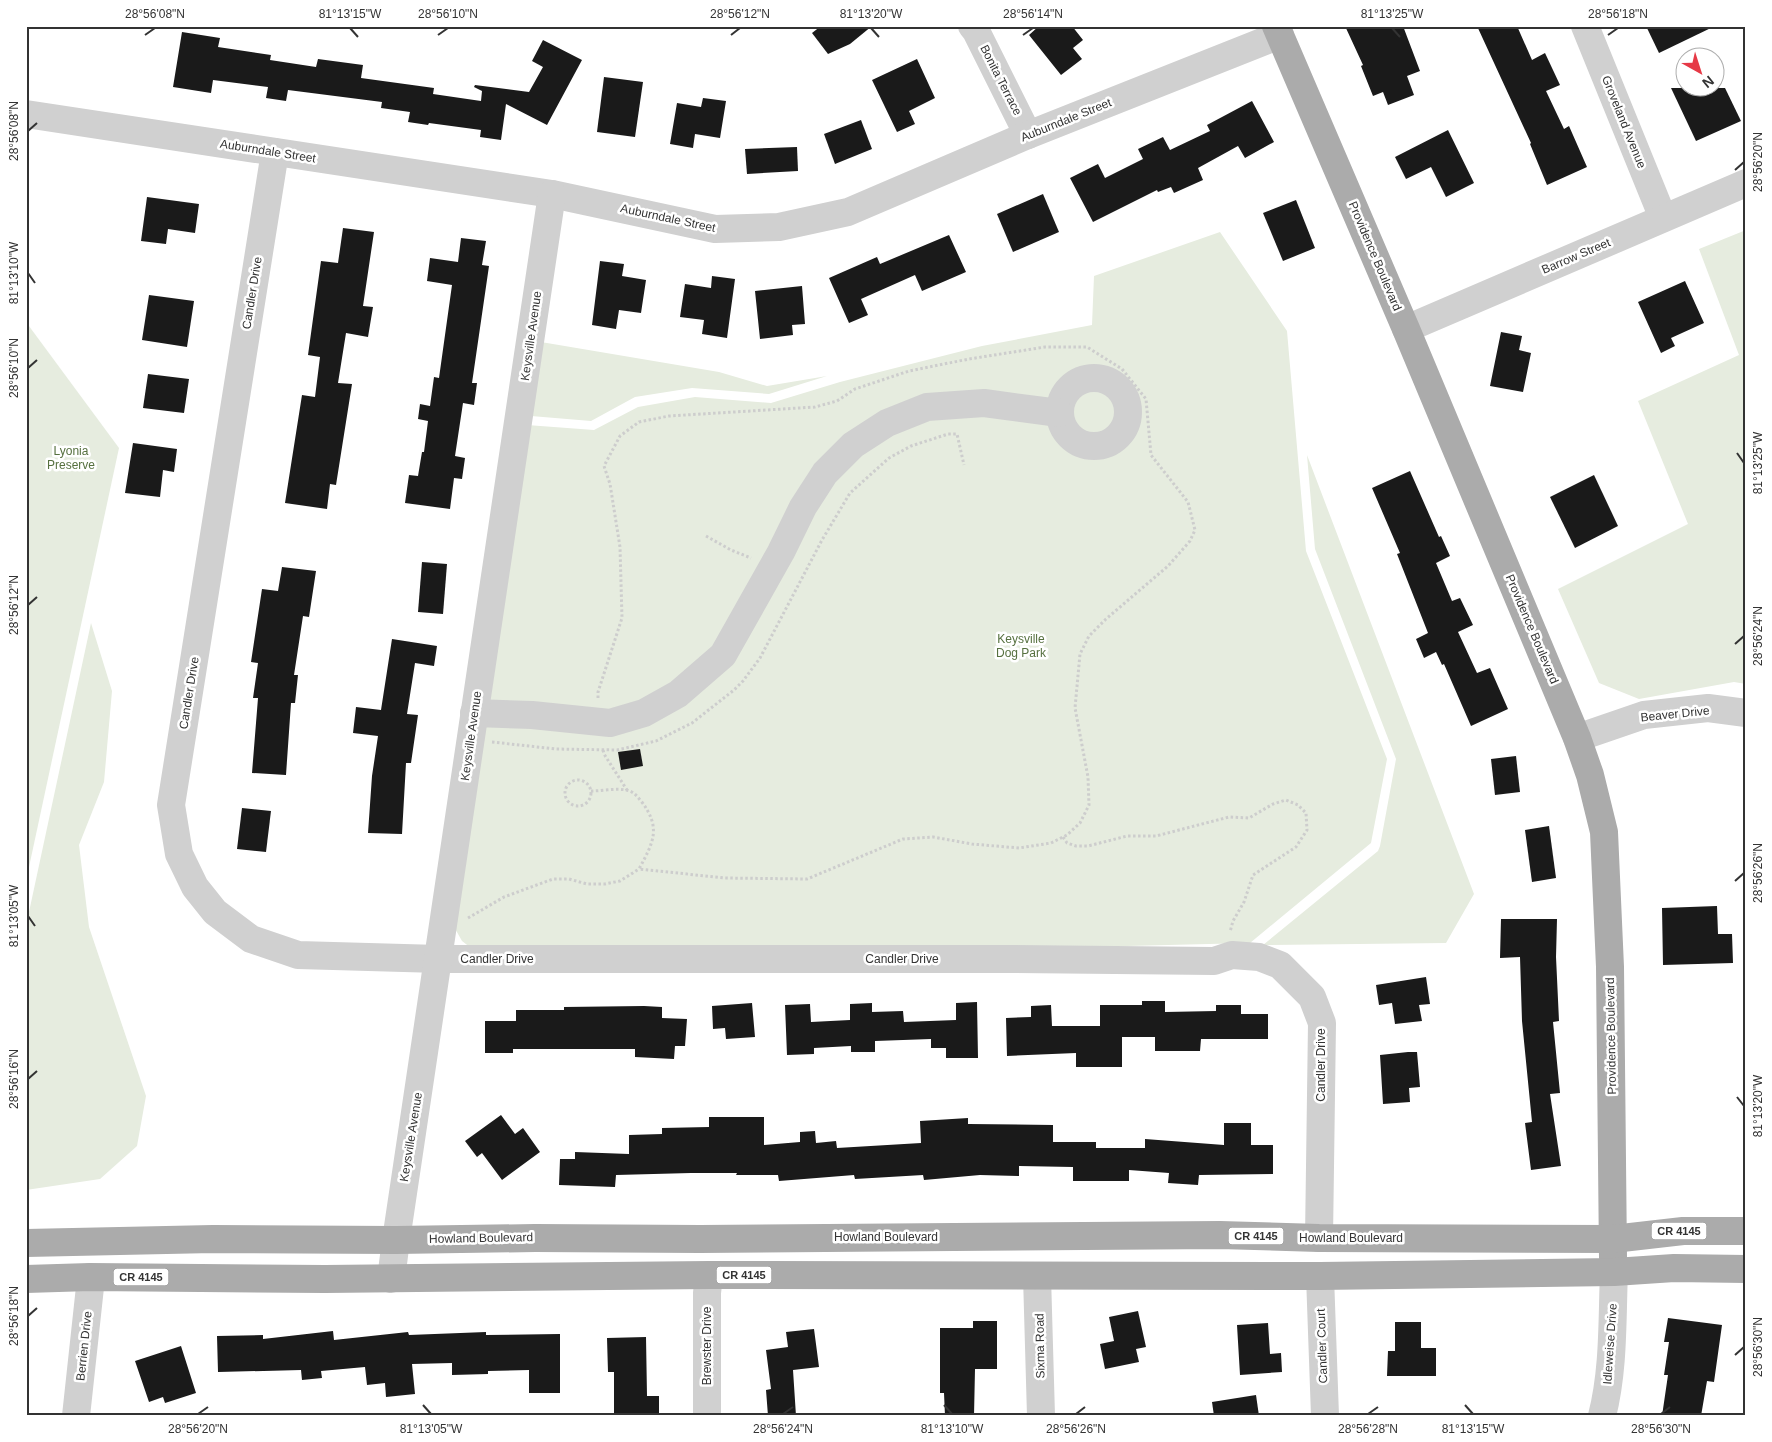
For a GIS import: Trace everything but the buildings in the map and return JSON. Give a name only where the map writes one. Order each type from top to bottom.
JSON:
[{"type":"main road","name":"Providence Boulevard","points":[[1278,31],[1406,329],[1577,738],[1590,775],[1604,832],[1610,967],[1614,1272]]},
{"type":"main road","name":"Howland Boulevard","points":[[26,1243],[213,1239],[700,1239],[1220,1235],[1319,1238],[1613,1238],[1682,1231],[1746,1230]]},
{"type":"main road","name":"CR 4145","points":[[26,1279],[90,1277],[391,1279],[709,1275],[1320,1276],[1614,1272],[1674,1268],[1746,1269]]},
{"type":"street","name":"Bonita Terrace","points":[[972,26],[1028,135]]},
{"type":"street","name":"Groveland Avenue","points":[[1585,26],[1663,218]]},
{"type":"street","name":"Auburndale Street","points":[[26,114],[552,194],[715,229],[780,227],[848,212],[1278,31]]},
{"type":"street","name":"Candler Drive","points":[[274,152],[171,805],[179,854],[195,887],[215,912],[251,939],[298,955],[438,959],[1214,961],[1232,955],[1260,957],[1280,965],[1312,998],[1322,1023],[1319,1238]]},
{"type":"street","name":"Barrow Street","points":[[1406,329],[1746,182]]},
{"type":"street","name":"Keysville Avenue","points":[[391,1279],[552,194]]},
{"type":"street","points":[[474,713],[610,723],[644,713],[678,694],[723,655],[781,552],[803,507],[825,473],[853,445],[887,423],[927,407],[984,402],[1059,413]]},
{"type":"street","name":"Beaver Drive","points":[[1577,738],[1644,715],[1708,708],[1746,713]]},
{"type":"street","name":"Idleweise Drive","points":[[1602,1416],[1606,1403],[1612,1340],[1614,1272]]},
{"type":"street","name":"Brewster Drive","points":[[707,1416],[707,1293],[709,1275]]},
{"type":"street","name":"Sixma Road","points":[[1037,1276],[1042,1416]]},
{"type":"street","name":"Candler Court","points":[[1320,1276],[1325,1416]]},
{"type":"street","name":"Berrien Drive","points":[[76,1416],[90,1277]]},
{"type":"path","points":[[599,707],[598,692],[622,618],[620,547],[610,484],[604,466],[620,436],[638,422],[669,416],[815,407],[837,401],[855,389],[909,371],[1045,347],[1088,347],[1122,369],[1146,399],[1151,455],[1188,502],[1194,530],[1190,541],[1168,566],[1089,636],[1080,654],[1075,708],[1088,777],[1089,805],[1080,823],[1063,837],[1051,843],[1020,848],[972,844],[933,837],[903,839],[807,880],[725,878],[639,869]]},
{"type":"path","points":[[706,536],[756,561]]},
{"type":"path","points":[[602,742],[604,754],[628,790]]},
{"type":"path","points":[[575,780],[584,781],[591,791],[589,800],[583,806],[571,804],[564,794],[567,785],[575,780]]},
{"type":"path","points":[[462,921],[504,897],[553,879],[569,878],[587,884],[605,884],[620,881],[639,869],[654,841],[654,827],[651,815],[636,794],[628,790],[591,791]]},
{"type":"path","points":[[1063,837],[1067,843],[1076,846],[1088,846],[1127,836],[1156,836],[1230,817],[1249,818],[1272,804],[1286,800],[1298,805],[1306,813],[1307,830],[1296,847],[1253,876],[1244,902],[1233,921],[1230,932]]},
{"type":"green space","points":[[1746,230],[1746,684],[1734,682],[1639,699],[1599,683],[1558,589],[1688,524],[1638,401],[1739,355],[1699,249]]},
{"type":"green space","name":"Keysville Dog Park","points":[[1220,232],[1287,331],[1306,551],[1387,759],[1371,843],[1250,943],[1009,947],[471,948],[462,941],[453,925],[527,425],[594,430],[638,407],[695,397],[771,403],[840,382],[982,346],[1092,325],[1094,276]]},
{"type":"green space","name":"Lyonia Preserve","points":[[26,322],[119,448],[26,881]]},
{"type":"green space","points":[[541,342],[719,372],[767,386],[827,376],[769,394],[692,388],[635,397],[591,421],[531,416]]},
{"type":"green space","points":[[1307,455],[1474,894],[1446,943],[1263,945],[1378,851],[1396,759],[1315,549]]},
{"type":"green space","points":[[91,623],[112,691],[104,782],[79,845],[89,927],[146,1096],[137,1146],[100,1179],[26,1190],[26,926]]}]
